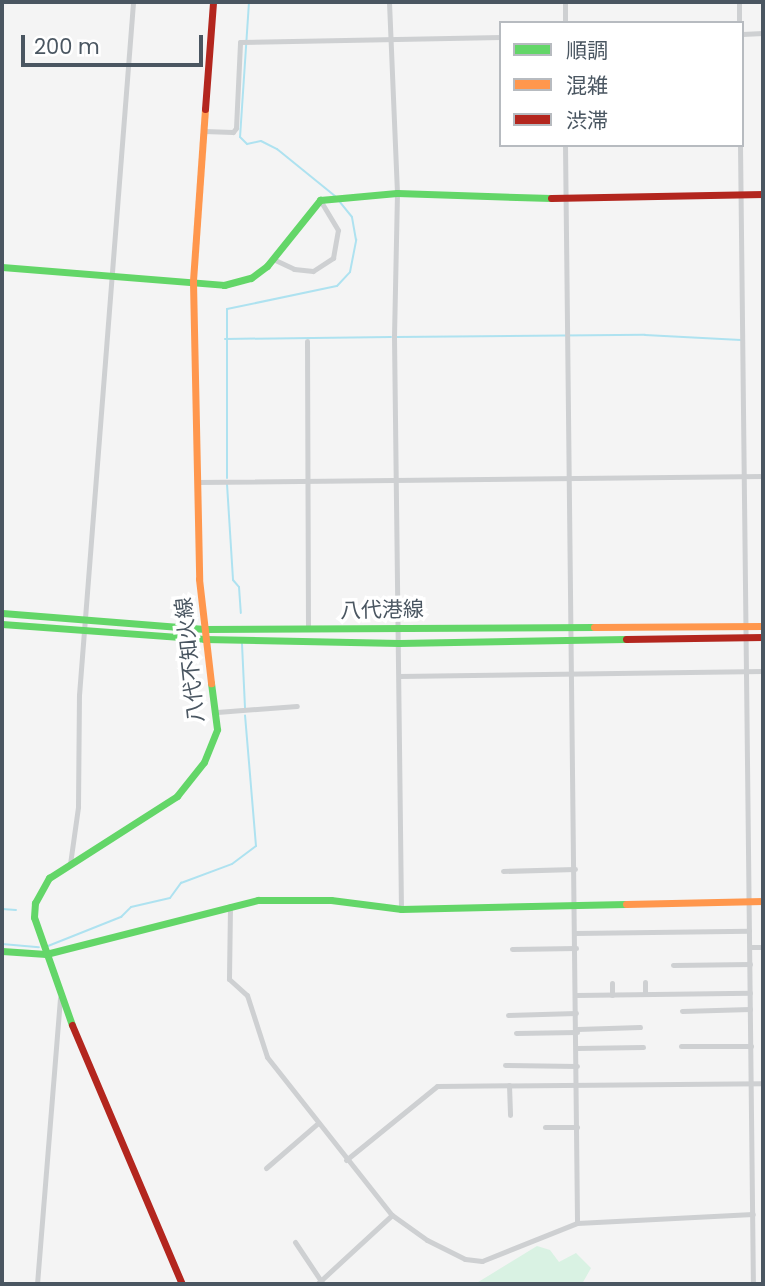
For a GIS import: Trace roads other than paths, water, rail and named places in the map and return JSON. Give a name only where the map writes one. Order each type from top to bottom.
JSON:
[{"type":"main road","name":"八代不知火線","points":[[182,1284],[60,997],[34,917],[37,897],[49,878],[177,796],[204,762],[217,729],[217,712],[204,639],[197,482],[193,282],[212,2]]},
{"type":"main road","points":[[2,267],[238,283],[259,274],[326,199],[397,193],[567,198],[763,194]]},
{"type":"main road","name":"八代港線","points":[[2,613],[204,629],[763,626]]},
{"type":"main road","name":"八代港線","points":[[2,624],[204,639],[399,643],[763,637]]},
{"type":"main road","points":[[2,951],[45,951],[258,900],[331,900],[401,909],[763,901]]},
{"type":"street","points":[[70,864],[78,807],[79,695],[87,619],[132,2]]},
{"type":"street","points":[[389,2],[397,193],[396,480],[401,909]]},
{"type":"street","points":[[565,2],[565,21]]},
{"type":"street","points":[[738,2],[739,21]]},
{"type":"street","points":[[744,34],[763,33]]},
{"type":"street","points":[[204,131],[233,132],[236,128],[240,42],[499,37]]},
{"type":"street","points":[[565,147],[576,933],[577,1223]]},
{"type":"street","points":[[740,147],[753,1284]]},
{"type":"street","points":[[273,259],[294,269],[313,271],[334,258],[338,229],[326,199]]},
{"type":"street","points":[[307,341],[308,629]]},
{"type":"street","points":[[197,482],[763,476]]},
{"type":"street","points":[[399,676],[763,671]]},
{"type":"street","points":[[217,712],[297,705]]},
{"type":"street","points":[[503,871],[575,869]]},
{"type":"street","points":[[230,906],[229,979],[247,996],[267,1058],[392,1215],[452,1254],[475,1261],[502,1256],[577,1223],[753,1214]]},
{"type":"street","points":[[576,933],[749,931]]},
{"type":"street","points":[[750,947],[763,947]]},
{"type":"street","points":[[512,949],[576,948]]},
{"type":"street","points":[[673,965],[750,964]]},
{"type":"street","points":[[645,982],[645,994]]},
{"type":"street","points":[[612,983],[612,995]]},
{"type":"street","points":[[576,995],[750,993]]},
{"type":"street","points":[[37,1284],[60,997]]},
{"type":"street","points":[[682,1011],[750,1009]]},
{"type":"street","points":[[508,1015],[576,1013]]},
{"type":"street","points":[[516,1032],[640,1027]]},
{"type":"street","points":[[681,1046],[751,1046]]},
{"type":"street","points":[[577,1048],[643,1047]]},
{"type":"street","points":[[505,1065],[577,1066]]},
{"type":"street","points":[[346,1160],[437,1086],[763,1083]]},
{"type":"street","points":[[509,1086],[510,1115]]},
{"type":"street","points":[[265,1168],[318,1123]]},
{"type":"street","points":[[545,1127],[577,1127]]},
{"type":"street","points":[[295,1242],[320,1283],[392,1215]]},
{"type":"waterway","points":[[249,2],[240,137],[247,144],[261,141],[277,149],[335,196]]},
{"type":"waterway","points":[[227,478],[227,309],[337,286],[350,272],[356,240],[352,217],[338,200]]},
{"type":"waterway","points":[[396,337],[645,335],[741,340]]},
{"type":"waterway","points":[[225,339],[391,337]]},
{"type":"waterway","points":[[227,484],[233,580],[239,587],[241,613]]},
{"type":"waterway","points":[[242,644],[245,708]]},
{"type":"waterway","points":[[48,946],[121,917],[131,907],[170,898],[181,883],[232,864],[256,846],[245,715]]},
{"type":"waterway","points":[[2,909],[16,910]]},
{"type":"waterway","points":[[2,944],[39,947]]}]
